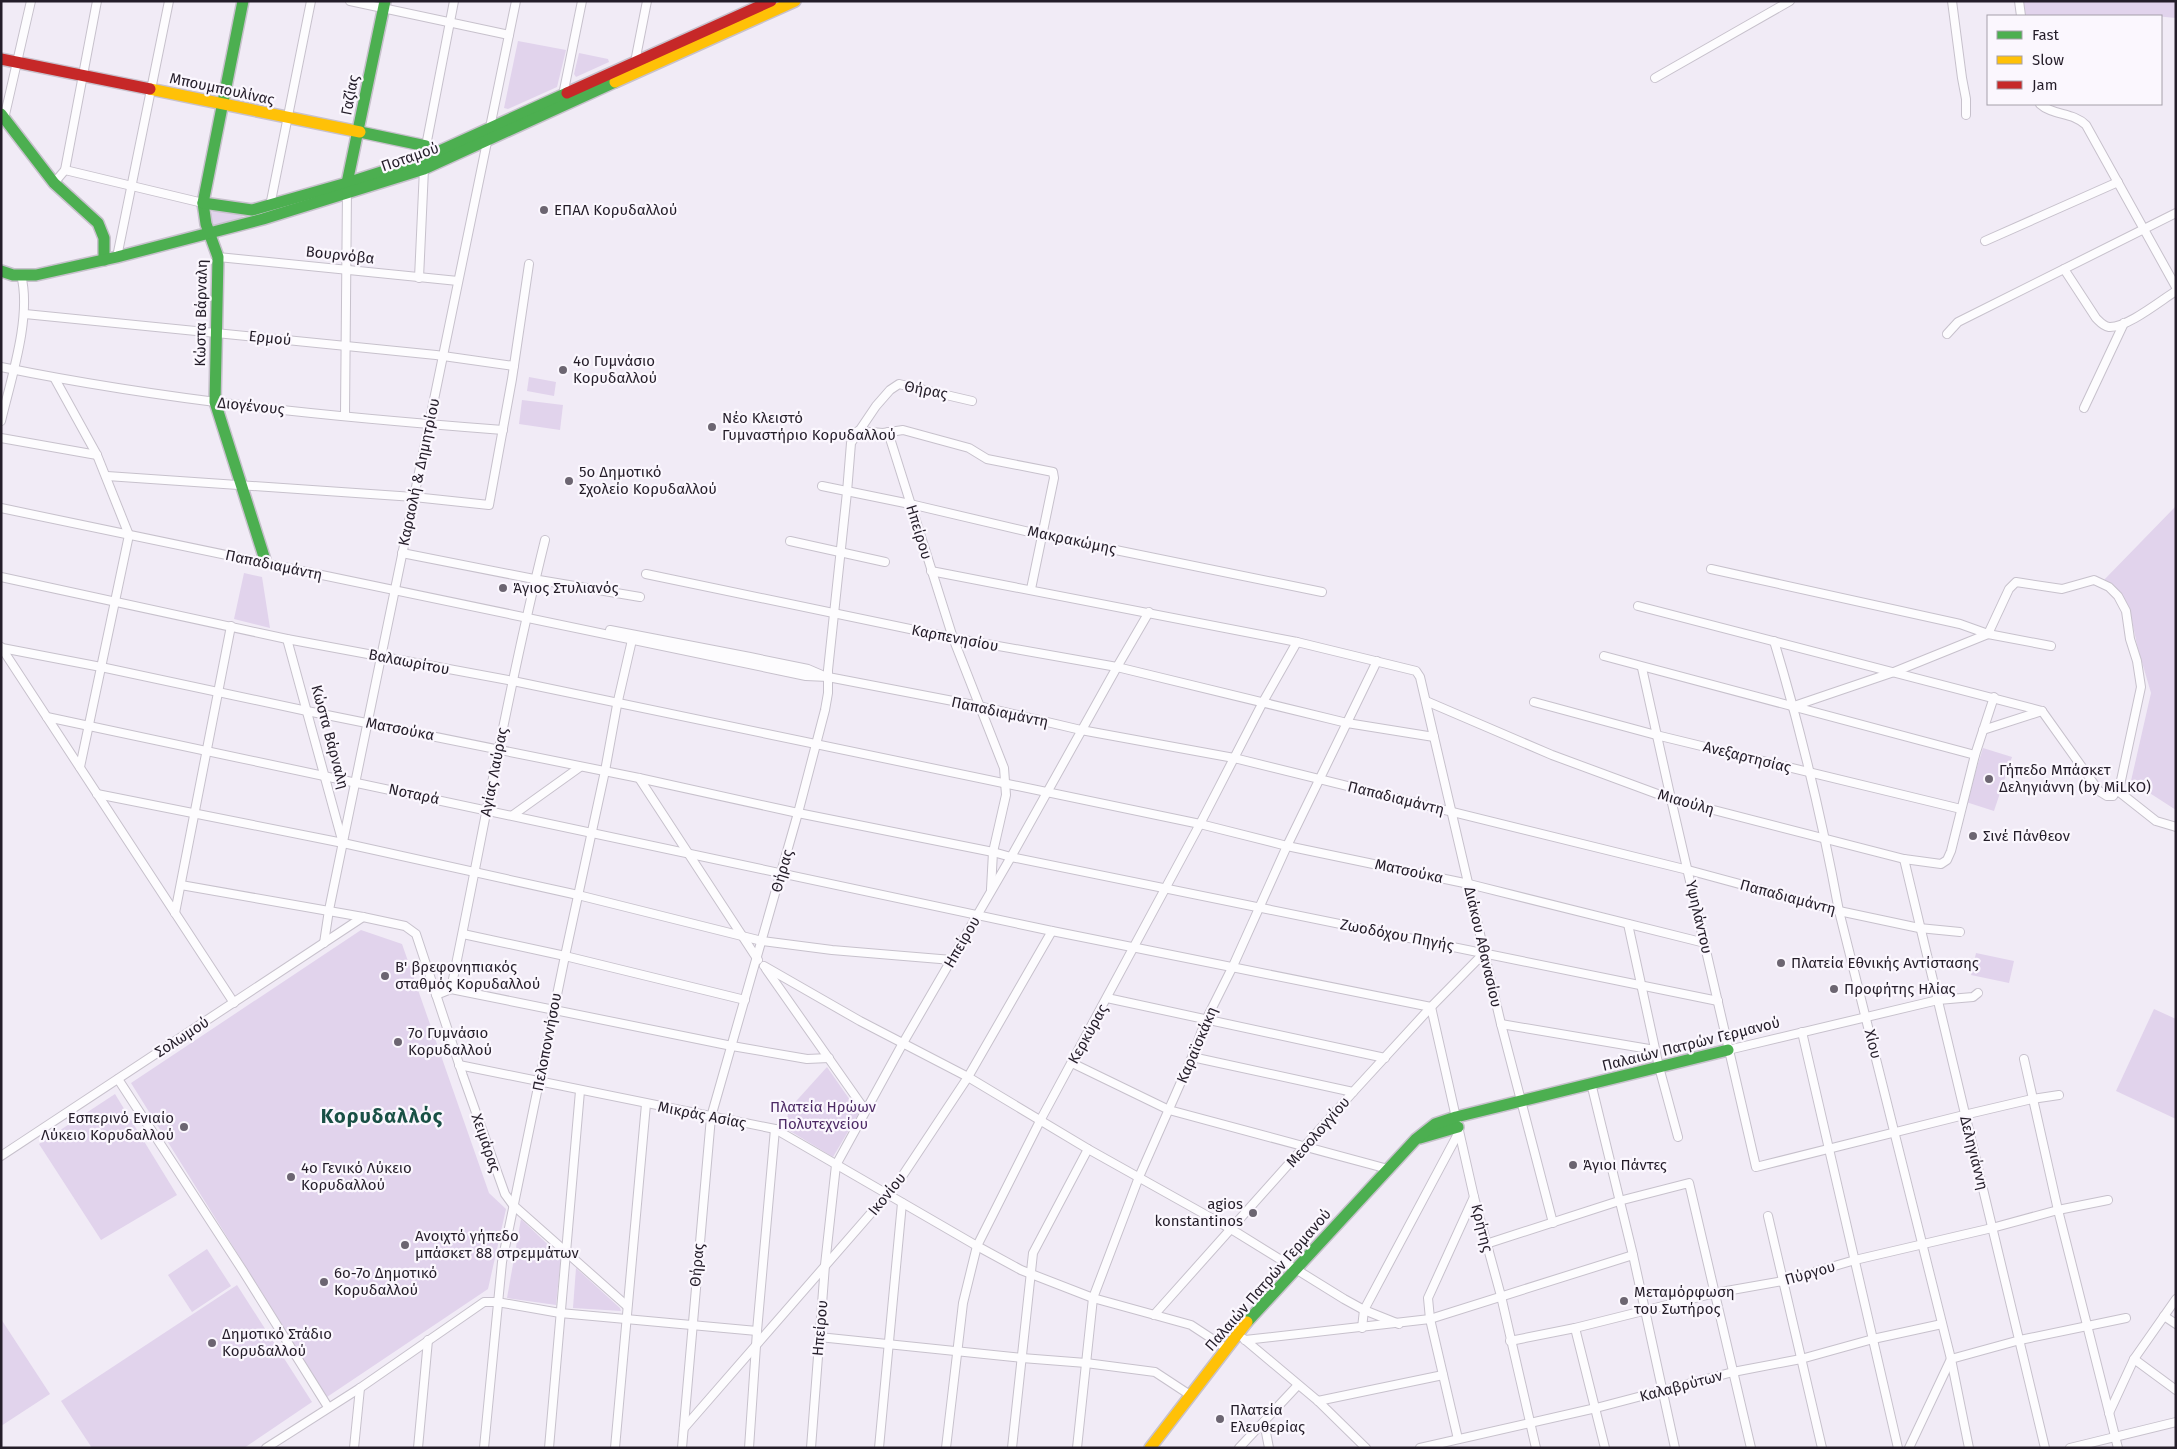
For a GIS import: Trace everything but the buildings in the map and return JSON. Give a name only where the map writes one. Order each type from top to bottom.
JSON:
[{"type":"street","points":[[31,1],[18,63],[3,117],[54,183],[98,223],[104,238],[104,260]]},
{"type":"street","points":[[54,183],[65,170],[97,1]]},
{"type":"street","points":[[117,257],[169,1]]},
{"type":"street","name":"Κώστα Βάρναλη","points":[[243,1],[203,202],[209,233],[218,257],[215,402],[266,563]]},
{"type":"street","points":[[270,206],[311,1]]},
{"type":"street","points":[[350,1],[384,5],[509,35]]},
{"type":"street","points":[[428,151],[454,1]]},
{"type":"street","name":"Καραολή & Δημητρίου","points":[[324,943],[355,782],[516,1]]},
{"type":"street","points":[[563,95],[582,1]]},
{"type":"street","points":[[634,62],[646,1]]},
{"type":"street","name":"Ποταμού","points":[[1,282],[17,275],[51,272],[209,233],[347,189],[428,151],[490,128],[770,1]]},
{"type":"street","name":"Ποταμού","points":[[203,202],[244,210],[347,189],[424,169],[795,1]]},
{"type":"street","points":[[1655,78],[1790,1]]},
{"type":"street","points":[[1952,1],[1966,99],[1966,115]]},
{"type":"street","points":[[2020,1],[2021,15]]},
{"type":"street","name":"Γαζίας","points":[[347,189],[384,5]]},
{"type":"street","name":"Μπουμπουλίνας","points":[[1,60],[358,133],[428,151]]},
{"type":"street","points":[[2042,105],[2052,112],[2080,120],[2086,125],[2176,287]]},
{"type":"street","points":[[419,278],[424,169]]},
{"type":"street","points":[[65,170],[203,202]]},
{"type":"street","points":[[1985,241],[2118,182]]},
{"type":"street","points":[[345,415],[347,189]]},
{"type":"street","points":[[1947,334],[1958,322],[2176,213]]},
{"type":"street","name":"Βουρνόβα","points":[[218,257],[458,281]]},
{"type":"street","points":[[107,476],[414,496],[489,505],[514,366],[529,264]]},
{"type":"street","points":[[2064,269],[2102,325],[2108,327],[2124,323],[2176,291]]},
{"type":"street","name":"Ποταμού","points":[[1,271],[17,275]]},
{"type":"street","points":[[1,421],[25,314],[26,292],[17,275]]},
{"type":"street","name":"Ερμού","points":[[25,314],[442,356],[514,366]]},
{"type":"street","points":[[2084,408],[2124,323]]},
{"type":"street","name":"Διογένους","points":[[1,367],[55,379],[215,402],[503,430]]},
{"type":"street","points":[[55,379],[97,454],[129,535],[80,767]]},
{"type":"street","name":"Θήρας","points":[[682,1448],[711,1116],[798,813],[817,744],[828,693],[828,677],[848,492],[851,443],[885,395],[899,384],[972,401]]},
{"type":"street","points":[[858,431],[888,432],[903,430],[913,432],[925,437],[969,448],[987,458],[1051,471],[1054,474],[1031,589]]},
{"type":"street","name":"Ηπείρου","points":[[811,1448],[819,1337],[836,1165],[903,1043],[992,891],[993,852],[1006,795],[1004,768],[954,638],[888,432]]},
{"type":"street","points":[[1,438],[97,454]]},
{"type":"street","name":"Μακρακώμης","points":[[822,486],[910,504],[1042,535],[1322,592]]},
{"type":"street","name":"Παπαδιαμάντη","points":[[1,508],[806,676],[828,677],[979,706],[1081,730],[1234,758],[1688,870],[1839,910],[1919,928],[1960,932]]},
{"type":"street","name":"Αγίας Λαύρας","points":[[451,989],[476,873],[498,749],[545,540]]},
{"type":"street","points":[[790,541],[885,562]]},
{"type":"street","points":[[402,553],[535,580],[640,597]]},
{"type":"street","points":[[1711,569],[1960,624],[1988,634],[2051,646]]},
{"type":"street","points":[[931,571],[1149,612],[1297,642],[1377,661]]},
{"type":"street","name":"Καρπενησίου","points":[[646,574],[954,638],[1117,667],[1348,723],[1434,736]]},
{"type":"street","name":"Βαλαωρίτου","points":[[1,577],[287,639],[513,682],[1006,783]]},
{"type":"street","points":[[1638,606],[1894,672],[1994,697],[2042,711],[2099,791],[2107,796],[2113,796],[2118,791],[2141,687],[2137,661],[2130,639],[2129,620],[2118,596],[2109,587],[2094,580],[2062,588],[2016,582],[2009,589],[1988,634],[1894,672],[1794,706]]},
{"type":"street","points":[[992,891],[1149,612]]},
{"type":"street","name":"Παπαδιαμάντη","points":[[547,621],[682,643],[808,669],[828,677]]},
{"type":"street","points":[[175,913],[231,626]]},
{"type":"street","name":"Κώστα Βάρναλη","points":[[287,639],[326,775],[343,843]]},
{"type":"street","name":"Πελοποννήσου","points":[[484,1448],[502,1262],[553,1011],[605,771],[617,704],[632,640]]},
{"type":"street","name":"Χίου","points":[[1774,641],[1794,706],[1811,773],[1839,910],[1942,1324],[1969,1448]]},
{"type":"street","name":"Κερκύρας","points":[[946,1448],[963,1303],[977,1246],[1042,1119],[1263,702],[1297,642]]},
{"type":"street","points":[[2,648],[234,1003]]},
{"type":"street","name":"Ματσούκα","points":[[2,648],[993,852]]},
{"type":"street","points":[[1604,656],[1642,668],[1794,706],[1975,755]]},
{"type":"street","name":"Διάκου Αθανασίου","points":[[1377,661],[1416,670],[1420,677],[1501,1024],[1553,1222]]},
{"type":"street","name":"Καραϊσκάκη","points":[[1077,1448],[1093,1298],[1139,1178],[1192,1057],[1206,1020],[1233,966],[1287,846],[1377,661]]},
{"type":"street","name":"Υψηλάντου","points":[[1642,668],[1756,1167],[1829,1148]]},
{"type":"street","points":[[1961,809],[1975,755],[1994,697]]},
{"type":"street","name":"Μιαούλη","points":[[1426,702],[1552,755],[1671,799],[1904,859],[1942,864],[1947,860],[1961,809]]},
{"type":"street","name":"Ανεξαρτησίας","points":[[1534,702],[1656,735],[1961,809]]},
{"type":"street","points":[[1983,730],[2042,711]]},
{"type":"street","name":"Νοταρά","points":[[47,717],[689,852],[1052,931],[1431,1007]]},
{"type":"street","points":[[513,815],[580,766]]},
{"type":"street","points":[[639,778],[689,852],[740,935],[764,966],[865,1110]]},
{"type":"street","name":"Ματσούκα","points":[[1006,783],[1200,824],[1287,846],[1469,884],[1705,943]]},
{"type":"street","points":[[2118,791],[2156,821],[2176,827]]},
{"type":"street","points":[[97,794],[343,843],[578,895],[762,941],[832,950],[952,960]]},
{"type":"street","name":"Ζωοδόχου Πηγής","points":[[993,852],[1718,1001]]},
{"type":"street","name":"Δεληγιάννη","points":[[1904,859],[2045,1448]]},
{"type":"street","points":[[181,885],[363,916]]},
{"type":"street","name":"Χειμάρας","points":[[363,916],[405,926],[416,934],[499,1182],[514,1205],[627,1306]]},
{"type":"street","name":"Σολωμού","points":[[1,1156],[363,916]]},
{"type":"street","points":[[1628,924],[1655,1050],[1678,1137]]},
{"type":"street","name":"Ικονίου","points":[[684,1428],[899,1181],[968,1077],[1052,931]]},
{"type":"street","points":[[463,934],[565,956],[745,1000]]},
{"type":"street","name":"Μεσολογγίου","points":[[1154,1315],[1353,1092],[1431,1007],[1485,952]]},
{"type":"street","points":[[764,966],[1042,1119],[1088,1149],[1232,1229],[1364,1310],[1399,1324]]},
{"type":"street","points":[[436,995],[451,989],[732,1046],[807,1059],[829,1058]]},
{"type":"street","name":"Παλαιών Πατρών Γερμανού","points":[[1150,1448],[1226,1348],[1241,1336],[1295,1268],[1416,1139],[1435,1124],[1458,1126],[1522,1100],[1938,1000],[1974,997],[1978,993]]},
{"type":"street","points":[[1107,998],[1386,1058]]},
{"type":"street","name":"Κρήτης","points":[[1431,1007],[1474,1197],[1501,1296],[1536,1448]]},
{"type":"street","points":[[1501,1024],[1655,1050]]},
{"type":"street","points":[[1802,1032],[1898,1448]]},
{"type":"street","points":[[1192,1057],[1353,1092]]},
{"type":"street","points":[[2024,1058],[2058,1210],[2118,1448]]},
{"type":"street","points":[[1072,1063],[1169,1110],[1388,1169]]},
{"type":"street","name":"Μικράς Ασίας","points":[[459,1065],[775,1129],[977,1246],[1031,1274],[1093,1298],[1191,1325],[1226,1348]]},
{"type":"street","points":[[118,1079],[243,1270],[328,1407]]},
{"type":"street","points":[[1591,1083],[1646,1310],[1675,1448]]},
{"type":"street","points":[[549,1448],[580,1091]]},
{"type":"street","points":[[1829,1148],[2032,1099],[2059,1095]]},
{"type":"street","points":[[616,1448],[646,1104]]},
{"type":"street","points":[[1362,1328],[1364,1310],[1458,1126]]},
{"type":"street","points":[[749,1448],[757,1330],[775,1129]]},
{"type":"street","points":[[1012,1448],[1032,1253],[1088,1149]]},
{"type":"street","points":[[1486,1244],[1619,1202],[1689,1183],[1751,1448]]},
{"type":"street","points":[[1458,1438],[1430,1319],[1428,1298],[1474,1197]]},
{"type":"street","name":"Πύργου","points":[[1510,1341],[1575,1328],[1714,1293],[1783,1281],[1922,1243],[1992,1228],[2058,1210],[2108,1200]]},
{"type":"street","points":[[879,1448],[902,1203]]},
{"type":"street","points":[[1768,1216],[1822,1448]]},
{"type":"street","points":[[1241,1336],[1362,1328],[1430,1319],[1633,1255]]},
{"type":"street","points":[[2109,1413],[2134,1359],[2176,1299]]},
{"type":"street","points":[[266,1448],[360,1388],[479,1304],[489,1301],[560,1313],[757,1330]]},
{"type":"street","points":[[2164,1316],[2176,1324]]},
{"type":"street","points":[[1909,1448],[1950,1359],[2020,1340],[2126,1318]]},
{"type":"street","name":"Καλαβρύτων","points":[[1420,1448],[1530,1421],[1662,1392],[1732,1372],[1801,1358],[1873,1339],[1942,1324]]},
{"type":"street","points":[[1575,1328],[1605,1448]]},
{"type":"street","points":[[1241,1336],[1318,1401],[1366,1448]]},
{"type":"street","points":[[819,1337],[1086,1363],[1155,1372],[1190,1395]]},
{"type":"street","points":[[418,1448],[428,1340]]},
{"type":"street","points":[[2134,1359],[2176,1390]]},
{"type":"street","points":[[1318,1401],[1443,1375]]},
{"type":"street","points":[[1239,1448],[1298,1385]]},
{"type":"street","points":[[354,1448],[360,1388]]},
{"type":"street","points":[[1264,1422],[1269,1448]]},
{"type":"street","points":[[2070,1448],[2176,1422]]},
{"type":"street","points":[[280,1438],[283,1448]]},
{"type":"green space","points":[[2023,1],[2176,1],[2176,18],[2162,17],[2162,15],[2023,15]]},
{"type":"green space","points":[[518,41],[566,50],[557,87],[508,109],[504,108]]},
{"type":"green space","points":[[579,53],[608,59],[609,62],[576,77],[574,74]]},
{"type":"green space","points":[[214,210],[242,215],[244,219],[213,226],[211,225],[210,214]]},
{"type":"green space","points":[[529,377],[556,382],[554,396],[527,391]]},
{"type":"green space","points":[[522,400],[563,405],[560,430],[519,424]]},
{"type":"green space","points":[[2176,506],[2176,810],[2131,781],[2151,693],[2137,645],[2130,611],[2121,594],[2104,580]]},
{"type":"green space","points":[[244,573],[262,577],[270,628],[234,619]]},
{"type":"green space","name":"Γήπεδο Μπάσκετ Δεληγιάννη (by MiLKO)","points":[[1983,748],[2012,757],[1994,811],[1966,802]]},
{"type":"green space","points":[[361,930],[402,944],[489,1193],[506,1209],[488,1289],[327,1397],[131,1083]]},
{"type":"green space","points":[[1976,953],[2014,961],[2009,983],[1971,975]]},
{"type":"green space","points":[[2154,1009],[2176,1019],[2176,1119],[2116,1091]]},
{"type":"green space","name":"Πλατεία Ηρώων Πολυτεχνείου","points":[[827,1067],[859,1113],[833,1157],[790,1131],[786,1124],[789,1109]]},
{"type":"green space","points":[[115,1094],[177,1195],[101,1240],[39,1144]]},
{"type":"green space","points":[[521,1219],[561,1257],[556,1305],[507,1298]]},
{"type":"green space","points":[[207,1249],[231,1286],[192,1312],[168,1275]]},
{"type":"green space","points":[[576,1268],[620,1308],[621,1311],[573,1308]]},
{"type":"green space","name":"Δημοτικό Στάδιο Κορυδαλλού","points":[[237,1285],[312,1402],[244,1448],[92,1448],[61,1401]]},
{"type":"green space","points":[[1,1319],[50,1394],[1,1426]]},
{"type":"traffic: fast","points":[[243,1],[203,203],[206,224],[218,257],[215,402],[266,563]]},
{"type":"traffic: fast","points":[[347,183],[385,1]]},
{"type":"traffic: fast","points":[[1,271],[13,275],[36,275],[117,257],[263,219],[424,169],[615,82]]},
{"type":"traffic: fast","points":[[203,203],[252,210],[347,183],[422,159],[567,93]]},
{"type":"traffic: fast","points":[[1,114],[54,183],[98,223],[104,238],[104,260]]},
{"type":"traffic: fast","points":[[360,132],[426,146],[430,156]]},
{"type":"traffic: fast","points":[[1247,1322],[1416,1139],[1435,1124],[1456,1117],[1728,1050]]},
{"type":"traffic: fast","points":[[1420,1138],[1458,1127]]},
{"type":"traffic: slow","points":[[615,82],[795,1]]},
{"type":"traffic: slow","points":[[150,89],[360,132]]},
{"type":"traffic: slow","points":[[1150,1448],[1247,1322]]},
{"type":"traffic: jam","points":[[567,93],[771,1]]},
{"type":"traffic: jam","points":[[1,59],[150,89]]},
{"type":"place","name":"ΕΠΑΛ Κορυδαλλού","points":[[544,210]]},
{"type":"place","name":"4ο Γυμνάσιο Κορυδαλλού","points":[[563,370]]},
{"type":"place","name":"Νέο Κλειστό Γυμναστήριο Κορυδαλλού","points":[[712,427]]},
{"type":"place","name":"5ο Δημοτικό Σχολείο Κορυδαλλού","points":[[569,481]]},
{"type":"place","name":"Άγιος Στυλιανός","points":[[503,588]]},
{"type":"place","name":"Γήπεδο Μπάσκετ Δεληγιάννη (by MiLKO)","points":[[1989,779]]},
{"type":"place","name":"Σινέ Πάνθεον","points":[[1973,836]]},
{"type":"place","name":"Πλατεία Εθνικής Αντίστασης","points":[[1781,963]]},
{"type":"place","name":"Β' βρεφονηπιακός σταθμός Κορυδαλλού","points":[[385,976]]},
{"type":"place","name":"Προφήτης Ηλίας","points":[[1834,989]]},
{"type":"place","name":"7ο Γυμνάσιο Κορυδαλλού","points":[[398,1042]]},
{"type":"place","name":"Εσπερινό Ενιαίο Λύκειο Κορυδαλλού","points":[[184,1127]]},
{"type":"place","name":"Άγιοι Πάντες","points":[[1573,1165]]},
{"type":"place","name":"4ο Γενικό Λύκειο Κορυδαλλού","points":[[291,1177]]},
{"type":"place","name":"agios konstantinos","points":[[1253,1213]]},
{"type":"place","name":"Ανοιχτό γήπεδο μπάσκετ 88 στρεμμάτων","points":[[405,1245]]},
{"type":"place","name":"6ο-7ο Δημοτικό Κορυδαλλού","points":[[324,1282]]},
{"type":"place","name":"Μεταμόρφωση του Σωτήρος","points":[[1624,1301]]},
{"type":"place","name":"Δημοτικό Στάδιο Κορυδαλλού","points":[[212,1343]]},
{"type":"place","name":"Πλατεία Ελευθερίας","points":[[1220,1419]]},
{"type":"district","name":"Κορυδαλλός","points":[[382,1116]]}]
